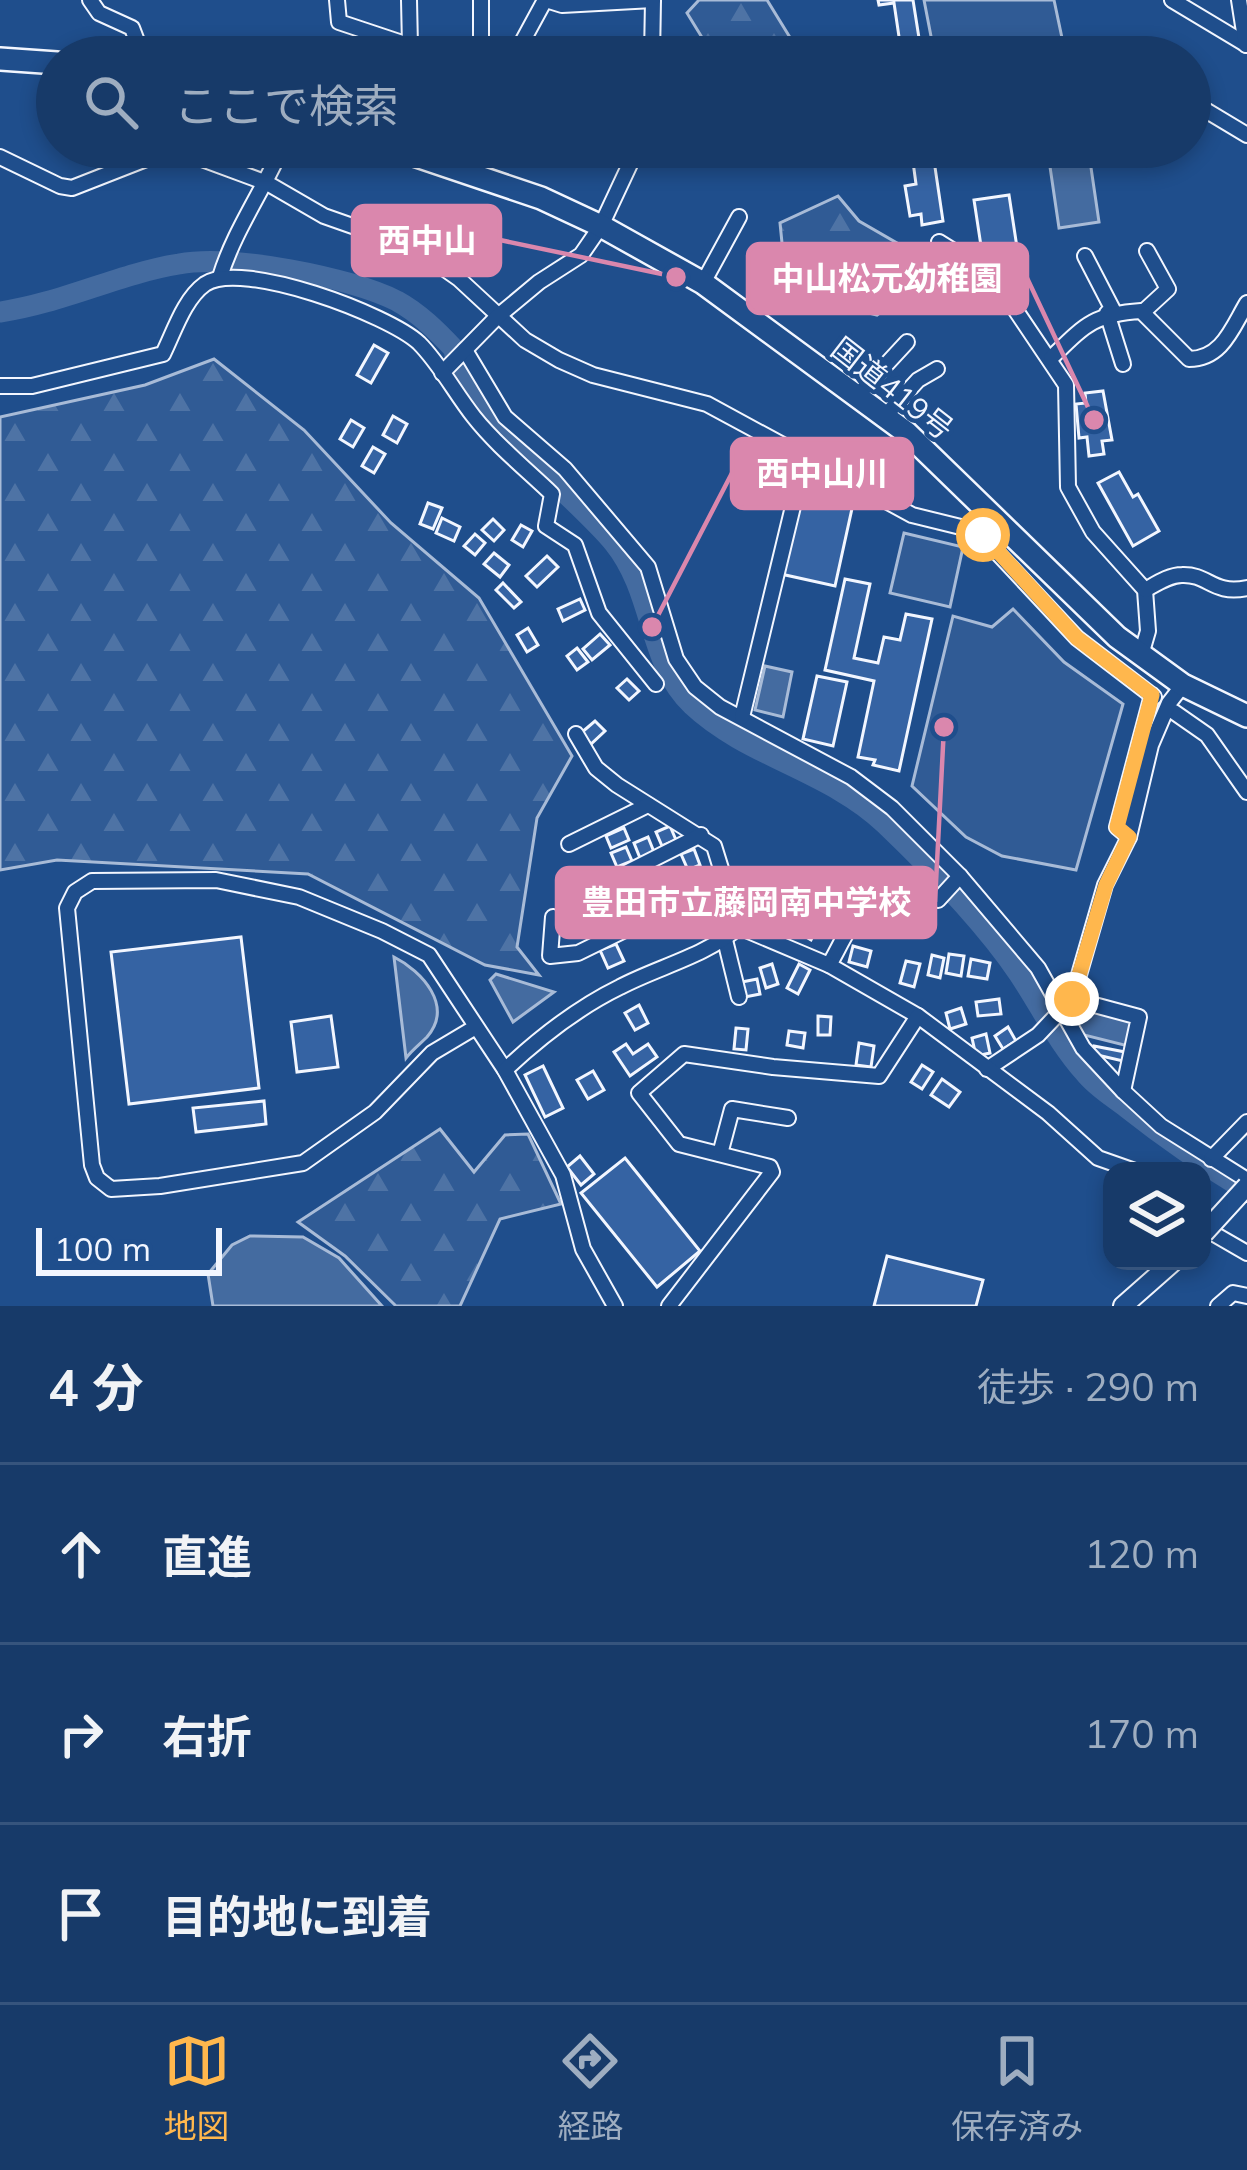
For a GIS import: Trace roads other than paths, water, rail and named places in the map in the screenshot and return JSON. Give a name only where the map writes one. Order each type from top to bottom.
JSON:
[{"type":"highway","points":[[0,59],[36,62]]},
{"type":"highway","name":"国道419号","points":[[452,168],[541,198],[703,283],[884,416],[982,504],[1117,638],[1183,685],[1247,716]]},
{"type":"main road","points":[[1211,1222],[1247,1183]]},
{"type":"main road","points":[[1123,1306],[1164,1270]]},
{"type":"street","points":[[90,0],[99,13],[132,28],[138,36]]},
{"type":"street","points":[[338,0],[338,22],[380,36]]},
{"type":"street","points":[[409,0],[410,36]]},
{"type":"street","points":[[481,0],[481,36]]},
{"type":"street","points":[[525,36],[545,0],[562,5],[653,0],[652,36]]},
{"type":"street","points":[[1172,0],[1247,45]]},
{"type":"street","points":[[1239,0],[1247,45]]},
{"type":"street","points":[[1211,113],[1247,135]]},
{"type":"street","points":[[0,157],[72,188],[123,168]]},
{"type":"street","points":[[226,168],[267,183],[324,216],[433,258],[496,317],[559,360],[593,375],[707,404],[913,515],[983,535],[1077,638],[1153,696],[1117,827],[1129,837]]},
{"type":"street","points":[[221,274],[227,253],[273,168]]},
{"type":"street","points":[[442,373],[496,317],[581,255],[602,226],[628,168]]},
{"type":"street","points":[[703,283],[739,218]]},
{"type":"street","points":[[939,242],[992,275],[1066,385],[1068,487],[1094,532],[1145,590],[1148,632],[1141,655]]},
{"type":"street","points":[[1051,358],[1082,328],[1111,313],[1143,312],[1168,290],[1147,251]]},
{"type":"street","points":[[1085,256],[1111,313],[1123,364]]},
{"type":"street","points":[[0,386],[32,386],[164,354],[190,299],[221,274],[267,279],[368,316],[416,340],[476,421],[552,494],[546,526],[574,545],[598,614],[652,677],[674,661]]},
{"type":"street","points":[[1143,312],[1189,359],[1202,359],[1215,354],[1247,304]]},
{"type":"street","points":[[857,396],[908,343]]},
{"type":"street","points":[[462,352],[505,417],[566,469],[648,567],[674,661],[695,687],[720,707],[851,777],[892,808],[1038,968],[1059,1014],[1123,1091],[1161,1126],[1247,1183]]},
{"type":"street","points":[[884,416],[918,380],[937,369]]},
{"type":"street","points":[[742,717],[806,457]]},
{"type":"street","points":[[1145,590],[1177,574],[1196,576],[1221,590],[1247,588]]},
{"type":"street","points":[[987,1069],[1038,1035],[1072,999],[1106,885],[1129,837],[1150,745],[1183,685]]},
{"type":"street","points":[[1174,712],[1207,735],[1247,792]]},
{"type":"street","points":[[576,734],[596,768],[715,846],[740,927],[829,965],[918,1016],[1048,1113],[1098,1158],[1110,1162]]},
{"type":"street","points":[[569,844],[649,806]]},
{"type":"street","points":[[594,889],[700,835]]},
{"type":"street","points":[[829,965],[861,911],[876,897],[892,892],[940,897],[958,878]]},
{"type":"street","points":[[474,1028],[432,1053],[375,1112],[303,1163],[111,1189],[97,1178],[92,1165],[67,926],[70,900],[92,881],[216,880],[299,896],[429,956],[442,969],[474,1028],[505,1070],[563,1175],[584,1249],[615,1306]]},
{"type":"street","points":[[553,917],[550,956],[578,953],[725,881]]},
{"type":"street","points":[[505,1070],[560,1022],[622,986],[724,940],[740,927]]},
{"type":"street","points":[[724,940],[739,997]]},
{"type":"street","points":[[1072,999],[1139,1017],[1123,1091]]},
{"type":"street","points":[[669,1306],[772,1172],[770,1167],[679,1144],[638,1093],[684,1054],[879,1076],[918,1016]]},
{"type":"street","points":[[720,1154],[732,1109],[788,1118]]},
{"type":"street","points":[[1211,1159],[1247,1122]]},
{"type":"street","points":[[1211,1235],[1247,1253]]},
{"type":"street","points":[[1218,1306],[1233,1293],[1247,1296]]},
{"type":"waterway","points":[[0,312],[156,269],[201,262],[258,265],[321,276],[376,292],[413,311],[454,349],[461,373],[496,424],[614,543],[637,584],[667,669],[692,705],[738,738],[839,790],[885,824],[989,935],[1089,1078],[1247,1191]]},
{"type":"place","name":"西中山","points":[[676,277]]},
{"type":"place","name":"中山松元幼稚園","points":[[1094,420]]},
{"type":"place","name":"西中山川","points":[[652,627]]},
{"type":"place","name":"豊田市立藤岡南中学校","points":[[944,727]]}]
